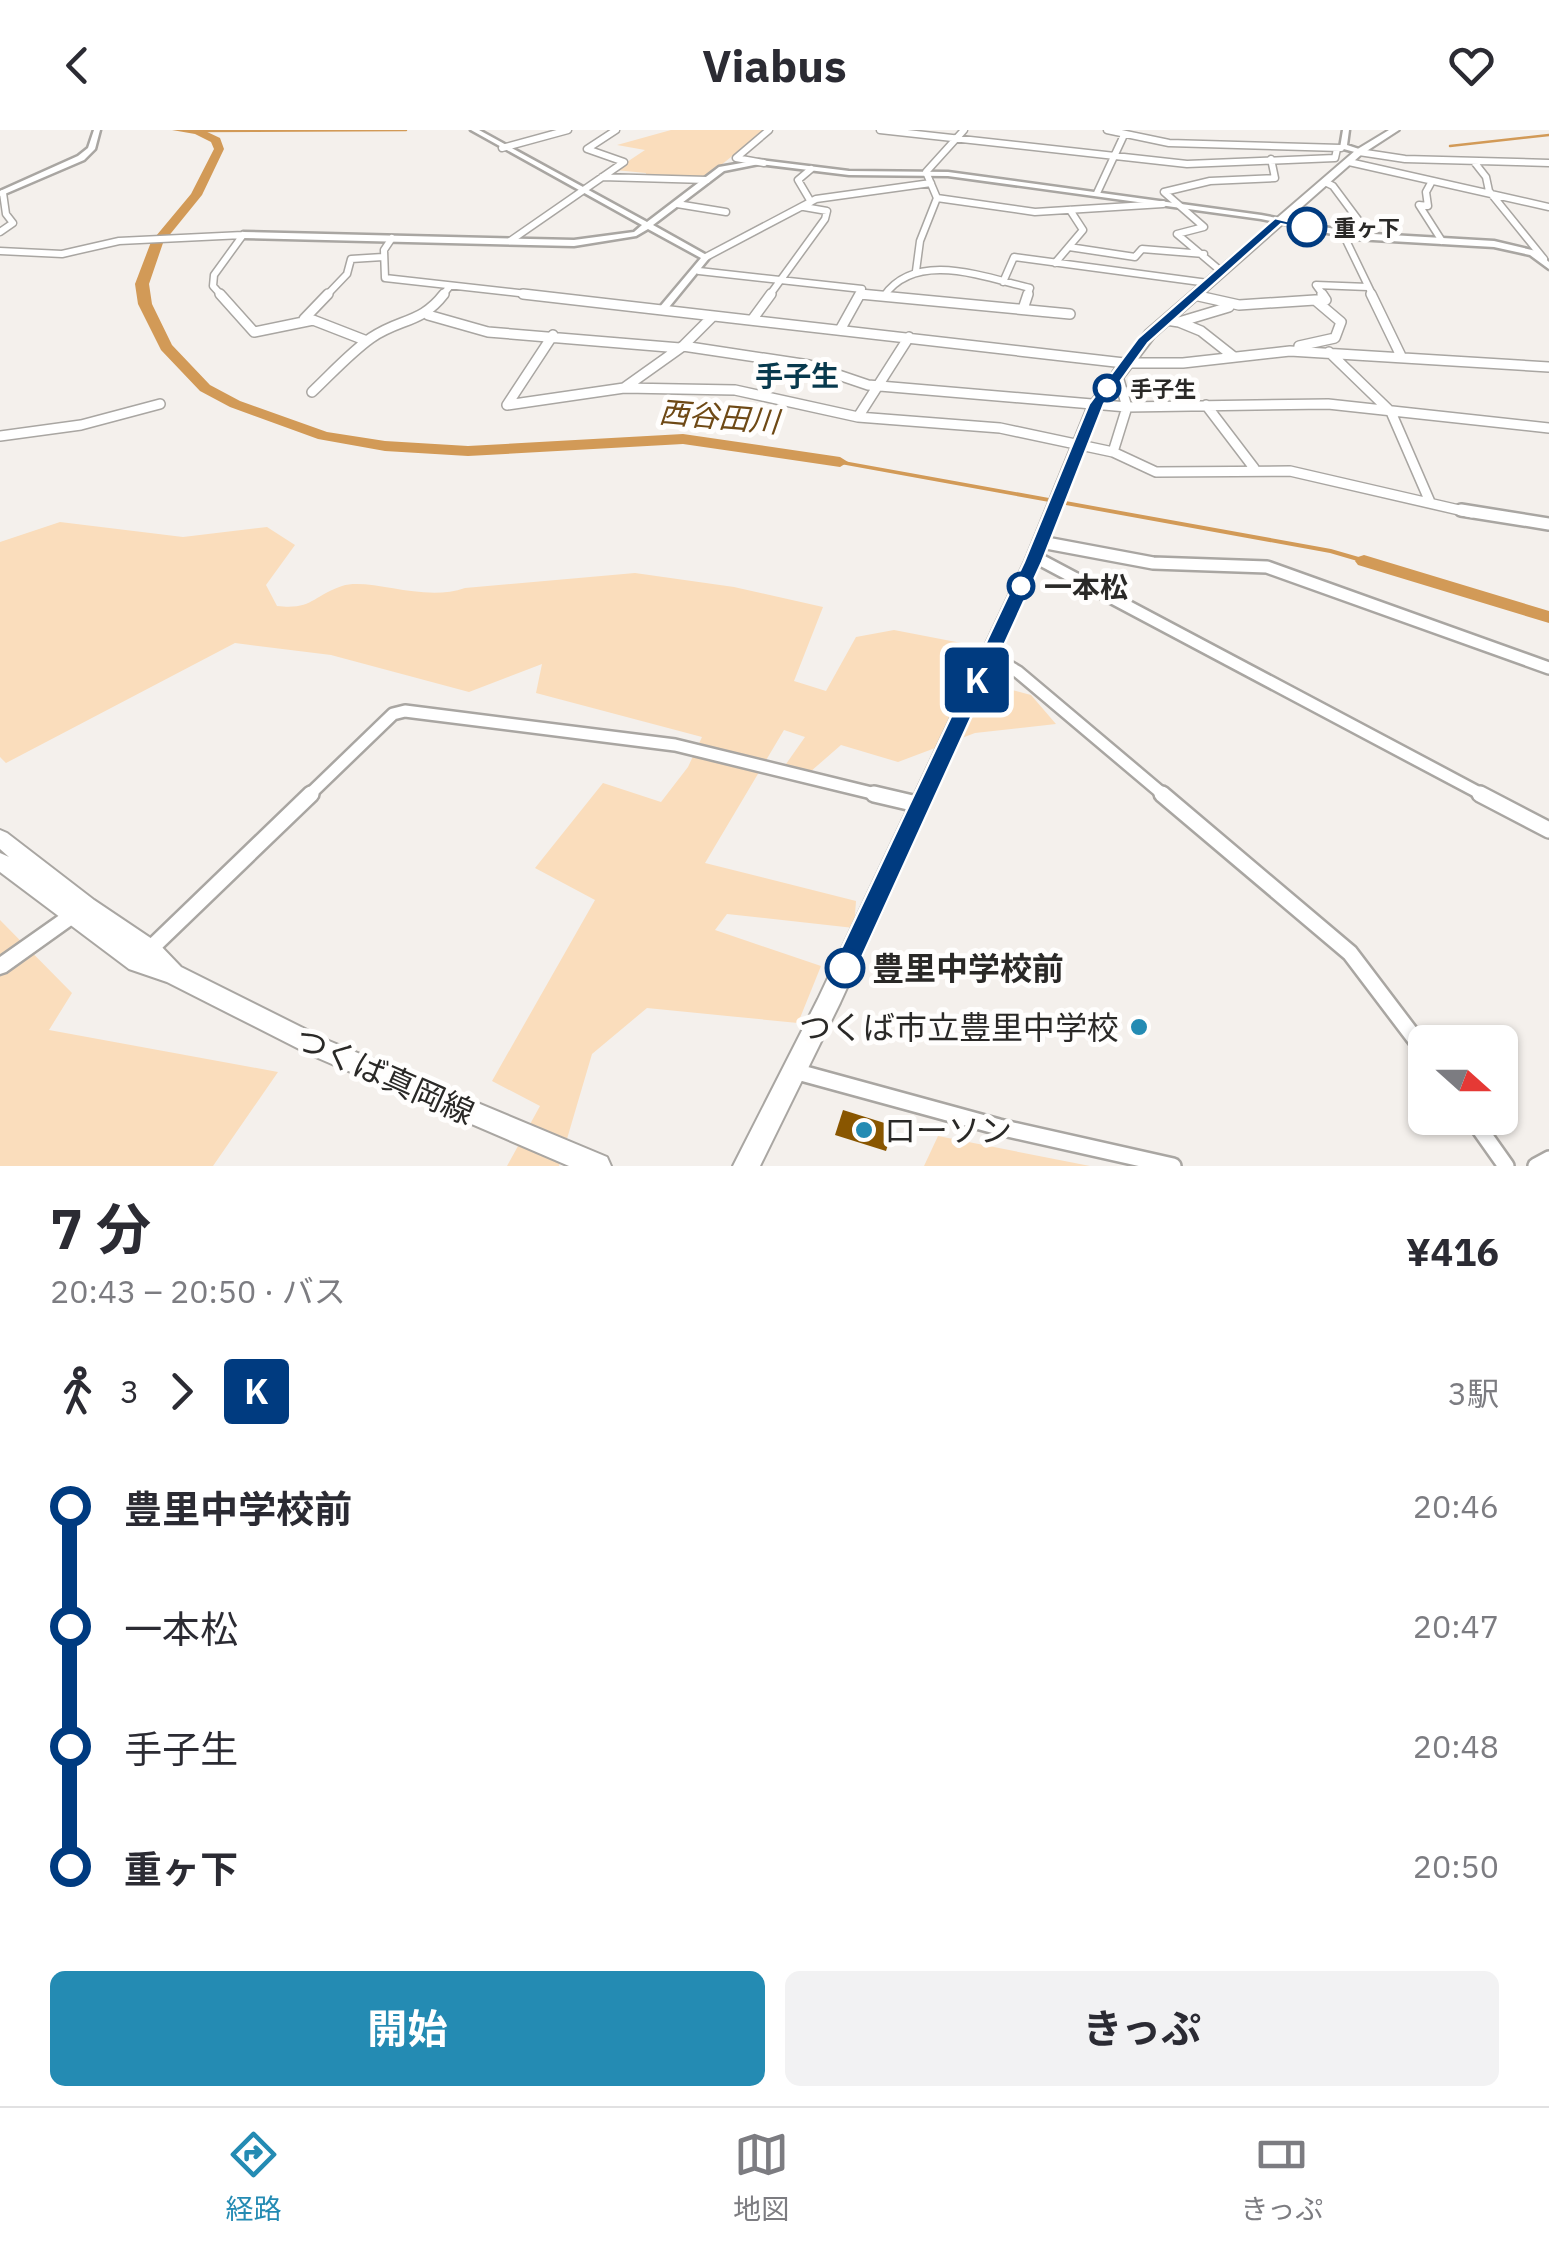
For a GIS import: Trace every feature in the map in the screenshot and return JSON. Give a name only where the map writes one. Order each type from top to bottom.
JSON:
[{"type":"main road","points":[[746,1166],[921,805],[1038,550],[1096,404],[1121,368],[1194,295],[1359,152],[1395,130]]},
{"type":"main road","name":"つくば真岡線","points":[[0,838],[144,955]]},
{"type":"main road","name":"つくば真岡線","points":[[0,861],[70,916],[174,975],[320,1048],[598,1166]]},
{"type":"street","points":[[0,232],[13,223],[6,214],[3,192],[81,158],[91,149],[97,130]]},
{"type":"street","points":[[474,130],[706,258]]},
{"type":"street","points":[[502,148],[568,130]]},
{"type":"street","points":[[510,241],[625,159],[587,149],[602,144],[616,130]]},
{"type":"street","points":[[769,130],[736,158],[811,169],[926,172],[1098,193],[1279,220],[1342,234],[1508,246],[1546,262]]},
{"type":"street","points":[[880,130],[1187,164],[1334,158],[1346,130]]},
{"type":"street","points":[[926,172],[964,130]]},
{"type":"street","points":[[1107,130],[1169,143],[1341,148],[1475,163],[1549,163]]},
{"type":"street","points":[[1098,193],[1124,135]]},
{"type":"street","points":[[1222,272],[1176,234],[1204,228],[1164,192],[1210,181],[1276,178],[1272,159]]},
{"type":"street","points":[[1349,162],[1495,198],[1549,207]]},
{"type":"street","points":[[0,251],[72,253],[108,242],[242,235],[599,242],[636,234],[650,226],[707,180],[733,165],[764,163]]},
{"type":"street","points":[[1475,163],[1495,198],[1546,262]]},
{"type":"street","points":[[752,320],[825,219],[826,212],[807,205],[798,180],[811,169]]},
{"type":"street","points":[[916,271],[920,241],[937,198],[926,172]]},
{"type":"street","points":[[602,177],[707,180]]},
{"type":"street","points":[[1432,181],[1426,192],[1428,206],[1420,205],[1442,241]]},
{"type":"street","points":[[1325,182],[1333,186],[1371,237]]},
{"type":"street","points":[[662,310],[699,271],[706,258],[775,217],[860,190],[930,184]]},
{"type":"street","points":[[937,198],[1034,212],[1164,204]]},
{"type":"street","points":[[678,204],[726,212]]},
{"type":"street","points":[[1056,263],[1082,230],[1070,210]]},
{"type":"street","points":[[1342,234],[1401,356]]},
{"type":"street","points":[[242,235],[213,280],[226,304],[254,332],[304,319],[332,320],[366,341]]},
{"type":"street","points":[[392,238],[383,257],[386,278],[909,338],[1121,368],[1282,352],[1549,367]]},
{"type":"street","points":[[1069,247],[1135,257],[1142,249],[1204,254]]},
{"type":"street","points":[[304,319],[347,274],[351,258],[383,257]]},
{"type":"street","points":[[1003,282],[1014,257],[1208,283]]},
{"type":"street","points":[[699,271],[862,289],[840,330]]},
{"type":"street","points":[[884,296],[898,278],[916,271],[1030,288],[1023,309]]},
{"type":"street","points":[[312,392],[366,341],[386,328],[428,315],[450,286]]},
{"type":"street","points":[[1172,321],[1198,312],[1244,305],[1326,300],[1316,286],[1368,287]]},
{"type":"street","points":[[860,294],[1070,314]]},
{"type":"street","points":[[1194,295],[1244,305]]},
{"type":"street","points":[[1282,352],[1335,338],[1342,322],[1314,300]]},
{"type":"street","points":[[428,315],[457,326],[522,338],[553,335],[649,349],[681,347],[809,365],[878,386],[1128,407],[1302,403],[1549,428]]},
{"type":"street","points":[[624,388],[681,347],[714,316]]},
{"type":"street","points":[[1172,321],[1200,331],[1234,358]]},
{"type":"street","points":[[553,335],[508,405],[624,388],[735,390],[858,418],[1000,428],[1113,452],[1156,472],[1202,474],[1254,468],[1324,476],[1430,502],[1549,524]]},
{"type":"street","points":[[858,418],[909,338]]},
{"type":"street","points":[[1328,352],[1391,412],[1430,502]]},
{"type":"street","points":[[1113,452],[1128,407],[1121,368]]},
{"type":"street","points":[[0,436],[81,425],[160,404]]},
{"type":"street","points":[[1206,405],[1254,468]]},
{"type":"street","points":[[1038,550],[1153,563],[1268,567],[1549,668]]},
{"type":"street","points":[[1038,550],[1549,830]]},
{"type":"street","points":[[988,654],[1018,672],[1350,952],[1408,1029]]},
{"type":"street","points":[[144,955],[393,714],[405,711],[675,745],[921,805]]},
{"type":"street","points":[[0,966],[70,916]]},
{"type":"street","points":[[794,1071],[999,1127],[1172,1166]]},
{"type":"street","points":[[1484,1135],[1506,1166]]},
{"type":"street","points":[[1536,1166],[1549,1160]]},
{"type":"shaded area","points":[[671,130],[765,130],[706,177],[645,178],[646,173],[615,170],[645,150],[617,145]]},
{"type":"shaded area","points":[[816,456],[1331,549],[1390,566],[1388,570],[1330,553],[813,459]]},
{"type":"shaded area","points":[[60,522],[183,537],[267,527],[295,545],[266,585],[277,606],[305,604],[354,584],[432,593],[635,573],[734,587],[823,607],[794,681],[826,691],[856,637],[894,630],[977,646],[962,677],[1031,695],[1056,724],[975,733],[898,762],[841,745],[810,772],[786,764],[805,737],[784,730],[705,863],[856,901],[854,928],[727,914],[715,930],[821,966],[798,1023],[647,1008],[592,1054],[559,1166],[507,1166],[540,1106],[492,1081],[595,900],[535,868],[603,783],[661,802],[688,767],[702,737],[536,693],[542,664],[469,692],[331,655],[235,643],[6,763],[0,757],[0,542]]},
{"type":"shaded area","points":[[0,920],[72,993],[49,1030],[278,1072],[213,1166],[0,1166]]},
{"type":"shaded area","points":[[938,1136],[1090,1166],[924,1166]]},
{"type":"building","name":"ローソン","points":[[843,1110],[894,1126],[886,1151],[835,1135]]},
{"type":"waterway","name":"西谷田川","points":[[177,130],[197,131],[216,140],[219,149],[196,195],[157,242],[142,284],[145,304],[166,347],[205,388],[235,404],[324,436],[385,446],[468,451],[683,439],[840,462]]},
{"type":"waterway","points":[[197,131],[406,130]]},
{"type":"waterway","points":[[1450,146],[1549,135]]},
{"type":"waterway","name":"西谷田川","points":[[1364,561],[1549,617]]},
{"type":"bus line","name":"K","points":[[845,968],[1033,562],[1096,404],[1143,340],[1279,220],[1307,227]]},
{"type":"place","name":"重ヶ下","points":[[1307,227]]},
{"type":"place","name":"手子生","points":[[1107,388]]},
{"type":"place","name":"一本松","points":[[1021,586]]},
{"type":"place","name":"豊里中学校前","points":[[845,968]]},
{"type":"place","name":"つくば市立豊里中学校","points":[[1139,1027]]},
{"type":"place","name":"ローソン","points":[[864,1130]]},
{"type":"district","name":"手子生","points":[[797,375]]}]
